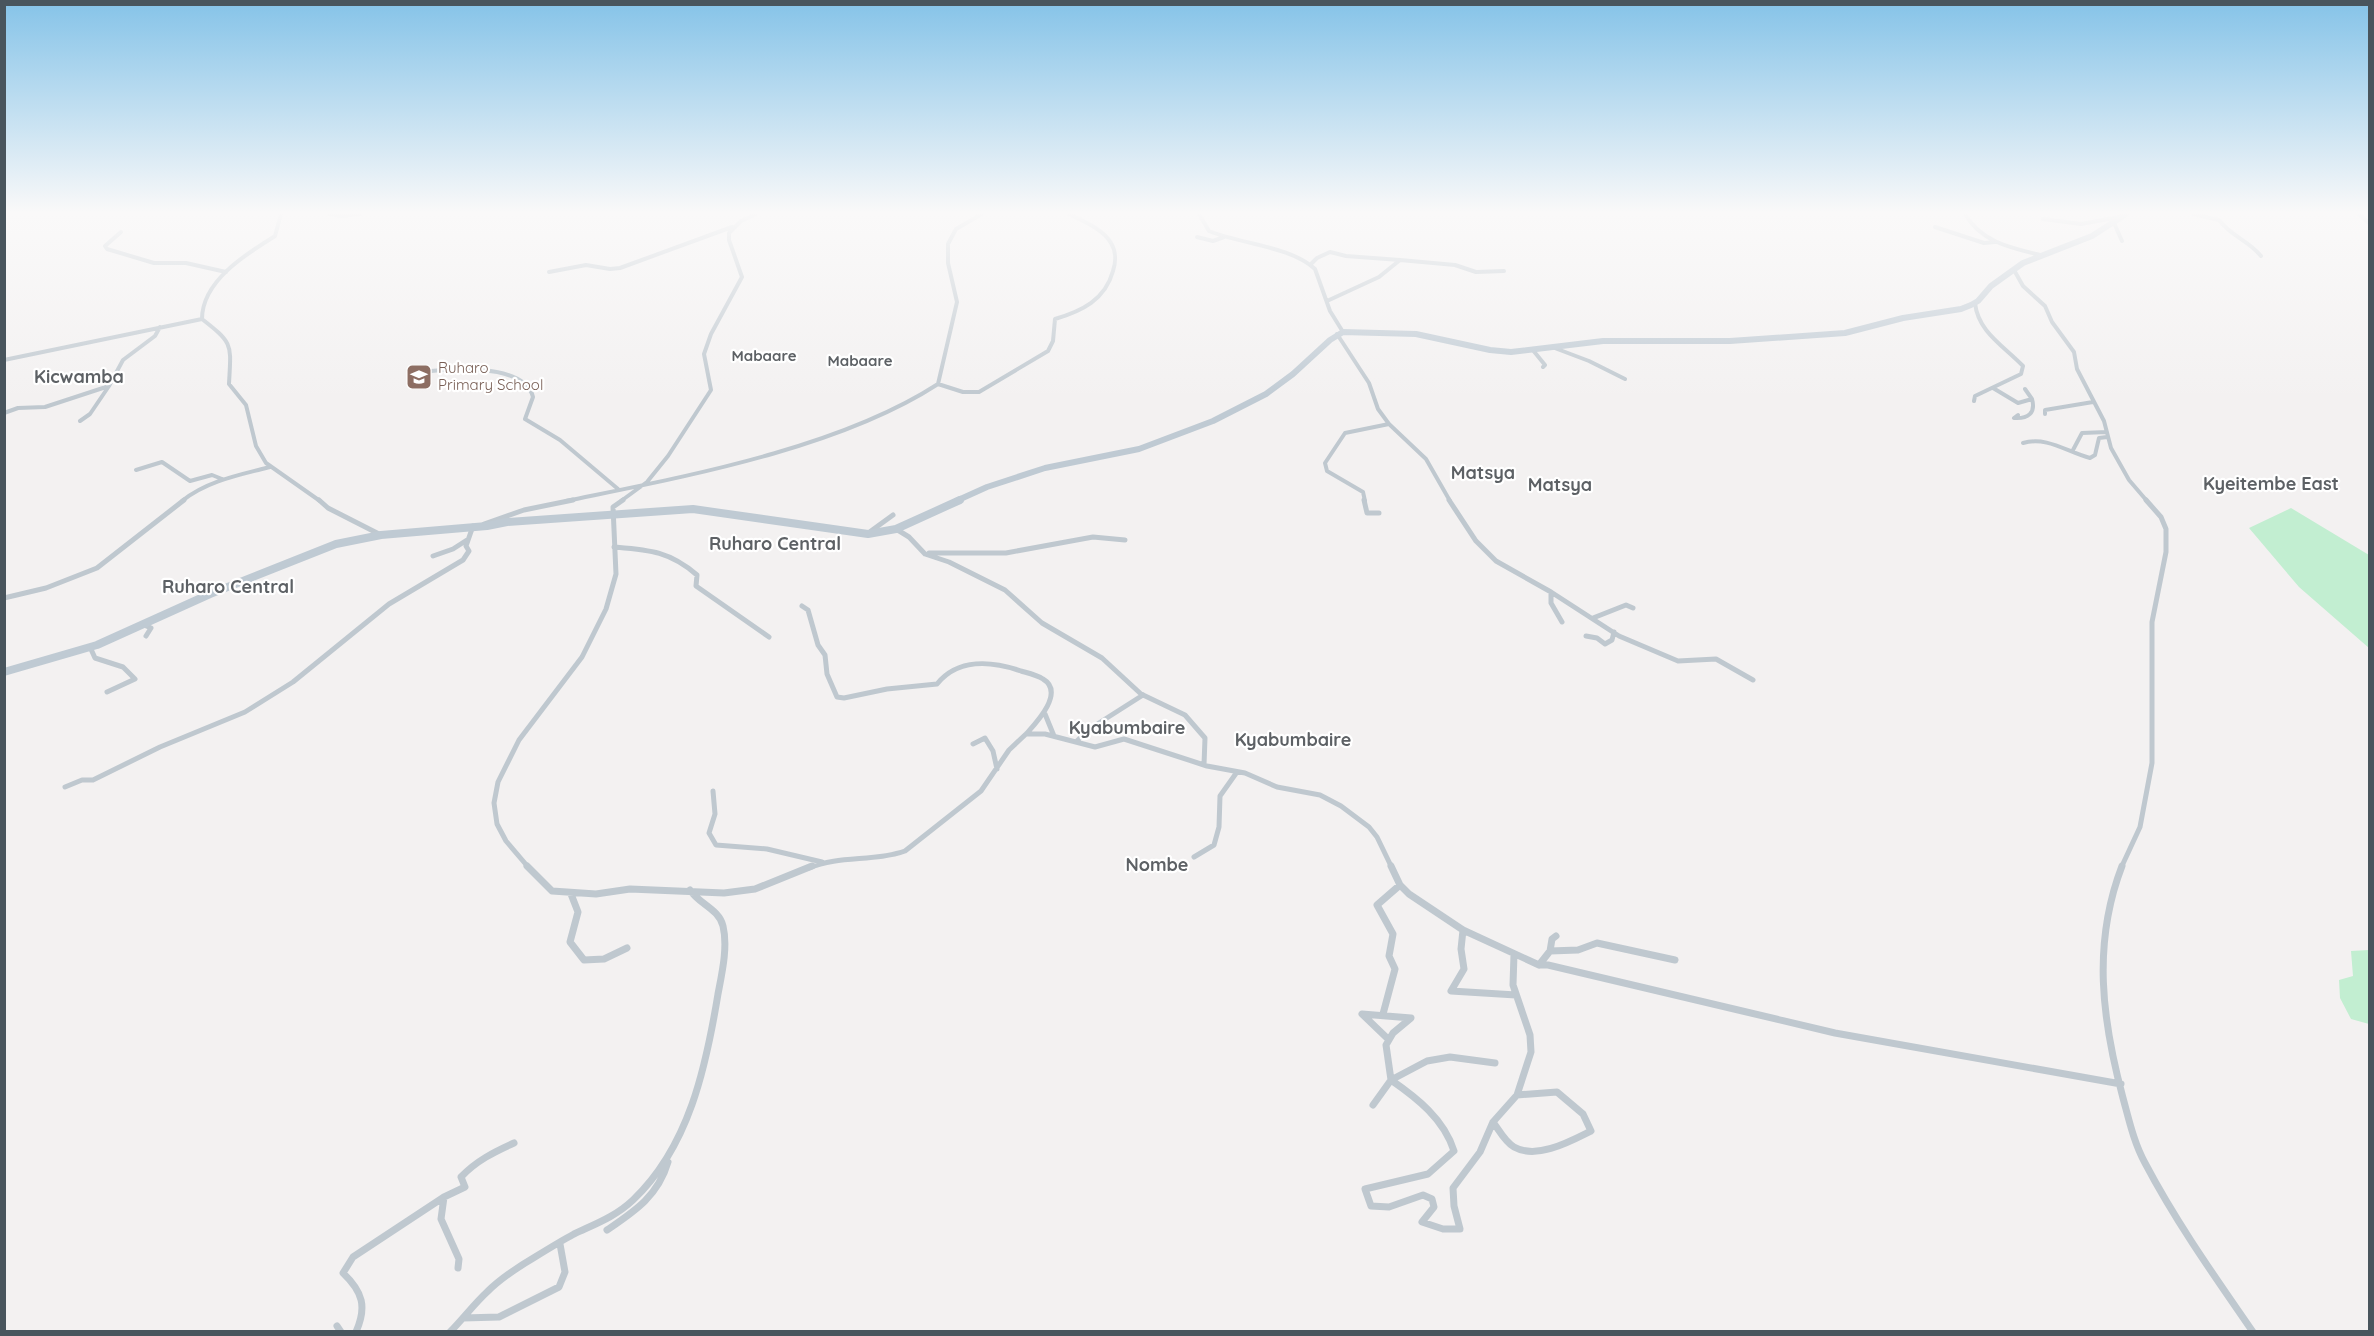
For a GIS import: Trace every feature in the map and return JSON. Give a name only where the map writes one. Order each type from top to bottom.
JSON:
[{"type":"street","points":[[202,319],[202,306],[222,276]]},
{"type":"street","points":[[742,276],[713,331],[704,354],[704,364],[712,385],[711,390],[669,456],[647,482],[613,507],[616,575],[593,635],[577,665],[519,741],[501,773],[495,798],[498,827],[515,851],[552,891],[596,894],[630,889],[724,893],[755,889],[823,862],[891,856],[905,851],[981,791],[1009,750],[1045,714],[1051,688],[1049,682],[991,662],[947,672],[935,685],[887,689],[839,698],[827,674],[825,655],[818,645],[808,610],[802,606]]},
{"type":"street","points":[[483,525],[517,512],[702,471],[824,437],[910,402],[938,384],[957,302],[952,276]]},
{"type":"street","points":[[938,384],[963,392],[979,392],[1048,351],[1053,341],[1055,319],[1077,313],[1101,298],[1111,276]]},
{"type":"street","points":[[1318,276],[1335,324],[1366,377],[1378,409],[1389,424],[1425,459],[1450,502],[1485,551],[1496,561],[1614,632],[1678,661],[1716,659],[1753,680]]},
{"type":"street","points":[[1327,301],[1371,279],[1382,276]]},
{"type":"street","points":[[4,672],[90,647],[321,549],[381,535],[615,514],[706,510],[813,528],[867,534],[896,529],[987,487],[1045,468],[1139,449],[1213,420],[1266,394],[1285,381],[1340,333],[1405,333],[1511,352],[1606,341],[1719,341],[1816,336],[1856,331],[1903,318],[1961,309],[1975,303],[1991,286],[2005,276]]},
{"type":"street","points":[[2018,276],[2024,286],[2045,306],[2052,322],[2074,352],[2077,369],[2104,421],[2107,434],[2129,480],[2162,518],[2167,540],[2152,622],[2152,763],[2148,793],[2140,827],[2110,895],[2104,932],[2102,971],[2112,1056],[2134,1137],[2144,1162],[2191,1242],[2253,1332]]},
{"type":"street","points":[[1974,401],[1975,396],[1994,388],[2005,379],[2021,374],[2023,366],[2009,350],[1993,340],[1975,312],[1975,303]]},
{"type":"street","points":[[190,322],[202,311]]},
{"type":"street","points":[[4,360],[202,319]]},
{"type":"street","points":[[202,319],[227,339],[231,351],[229,384],[246,405],[260,456],[270,467],[309,491],[328,508],[381,535]]},
{"type":"street","points":[[80,421],[90,414],[127,355],[155,336],[162,326]]},
{"type":"street","points":[[1550,346],[1589,361],[1625,379]]},
{"type":"street","points":[[1532,350],[1545,365],[1543,367]]},
{"type":"street","points":[[415,373],[436,369],[497,371],[521,379],[530,387],[533,398],[525,418],[560,440],[618,489]]},
{"type":"street","points":[[4,413],[18,408],[45,407],[109,386]]},
{"type":"street","points":[[1994,388],[2018,403],[2032,399]]},
{"type":"street","points":[[2018,415],[2014,418],[2024,419],[2031,415],[2034,407],[2025,389]]},
{"type":"street","points":[[2045,414],[2045,410],[2093,402]]},
{"type":"street","points":[[1379,513],[1367,513],[1363,492],[1327,471],[1325,463],[1345,433],[1389,424]]},
{"type":"street","points":[[2073,450],[2082,433],[2107,434]]},
{"type":"street","points":[[2023,443],[2033,440],[2073,450],[2087,458],[2092,458],[2099,438],[2107,434]]},
{"type":"street","points":[[136,470],[162,462],[190,481],[212,475],[222,479]]},
{"type":"street","points":[[4,598],[46,588],[102,565],[192,493],[222,479],[270,467]]},
{"type":"street","points":[[867,534],[893,515]]},
{"type":"street","points":[[65,787],[82,780],[93,780],[160,747],[227,721],[293,682],[389,604],[463,560],[469,551],[466,546],[473,526]]},
{"type":"street","points":[[896,529],[925,554],[949,562],[1005,590],[1042,623],[1102,658],[1143,695],[1185,715],[1204,735],[1204,765]]},
{"type":"street","points":[[915,544],[930,553],[972,554],[1026,551],[1093,537],[1125,540]]},
{"type":"street","points":[[433,556],[453,549],[467,540]]},
{"type":"street","points":[[614,548],[661,551],[681,560],[697,575],[696,586],[769,637]]},
{"type":"street","points":[[1551,592],[1551,603],[1562,622]]},
{"type":"street","points":[[1593,618],[1626,605],[1633,608]]},
{"type":"street","points":[[140,624],[151,628],[146,636]]},
{"type":"street","points":[[1586,636],[1598,638],[1605,644],[1612,640],[1614,632]]},
{"type":"street","points":[[90,647],[95,658],[116,662],[132,673],[135,679],[107,692]]},
{"type":"street","points":[[1076,742],[1081,735],[1114,716],[1143,695]]},
{"type":"street","points":[[1045,714],[1054,736]]},
{"type":"street","points":[[1026,734],[1054,736],[1095,747],[1124,739],[1204,765],[1237,772],[1277,787],[1320,795],[1353,814],[1377,837],[1400,885],[1422,904],[1463,930],[1539,965],[1548,965],[1835,1033],[2121,1084]]},
{"type":"street","points":[[973,744],[985,738],[993,751],[997,770]]},
{"type":"street","points":[[1194,857],[1214,845],[1219,827],[1220,796],[1237,772]]},
{"type":"street","points":[[713,791],[715,814],[710,833],[716,845],[767,849],[823,862]]},
{"type":"street","points":[[1383,1014],[1395,969],[1389,956],[1393,934],[1377,905],[1400,885]]},
{"type":"street","points":[[607,1230],[651,1197],[663,1181],[669,1156],[696,1092],[706,1059],[725,934],[721,919],[715,910],[693,898],[690,890]]},
{"type":"street","points":[[571,894],[578,912],[570,942],[584,960],[604,959],[627,948]]},
{"type":"street","points":[[1463,930],[1461,949],[1464,969],[1451,991],[1516,995]]},
{"type":"street","points":[[1539,965],[1550,951],[1552,939],[1556,936]]},
{"type":"street","points":[[1550,951],[1578,950],[1597,943],[1675,960]]},
{"type":"street","points":[[1387,1038],[1374,1029],[1362,1014],[1412,1018],[1391,1032],[1387,1038],[1385,1048],[1391,1080],[1415,1096],[1452,1139],[1454,1151],[1428,1174],[1365,1189],[1371,1206],[1389,1207],[1423,1195],[1432,1199],[1434,1207],[1422,1222],[1443,1229],[1460,1229],[1454,1206],[1453,1188],[1479,1152],[1493,1122],[1517,1095],[1531,1052],[1530,1035],[1513,985],[1514,954]]},
{"type":"street","points":[[1373,1105],[1391,1080],[1427,1061],[1442,1057],[1495,1063]]},
{"type":"street","points":[[1493,1122],[1513,1146],[1521,1150],[1562,1145],[1591,1131],[1583,1114],[1557,1092],[1517,1095]]},
{"type":"street","points":[[356,1332],[364,1304],[359,1287],[343,1273],[353,1257],[444,1197],[465,1187],[461,1177],[471,1166],[489,1154],[514,1143]]},
{"type":"street","points":[[450,1332],[495,1285],[560,1244],[606,1221],[626,1208],[655,1178],[669,1156]]},
{"type":"street","points":[[444,1197],[441,1219],[459,1259],[458,1268]]},
{"type":"street","points":[[463,1318],[499,1317],[559,1287],[564,1282],[565,1273],[560,1244]]},
{"type":"green space","points":[[2291,508],[2369,555],[2369,648],[2299,587],[2249,528]]},
{"type":"green space","points":[[2370,950],[2369,1024],[2351,1019],[2340,998],[2339,980],[2353,976],[2351,951]]},
{"type":"place","name":"Ruharo Primary School","points":[[419,377]]},
{"type":"district","name":"Mabaare","points":[[764,356]]},
{"type":"district","name":"Mabaare","points":[[860,361]]},
{"type":"district","name":"Kicwamba","points":[[79,377]]},
{"type":"district","name":"Matsya","points":[[1483,473]]},
{"type":"district","name":"Kyeitembe East","points":[[2271,484]]},
{"type":"district","name":"Matsya","points":[[1560,485]]},
{"type":"district","name":"Ruharo Central","points":[[775,544]]},
{"type":"district","name":"Ruharo Central","points":[[228,587]]},
{"type":"district","name":"Kyabumbaire","points":[[1127,728]]},
{"type":"district","name":"Kyabumbaire","points":[[1293,740]]},
{"type":"district","name":"Nombe","points":[[1157,865]]}]
